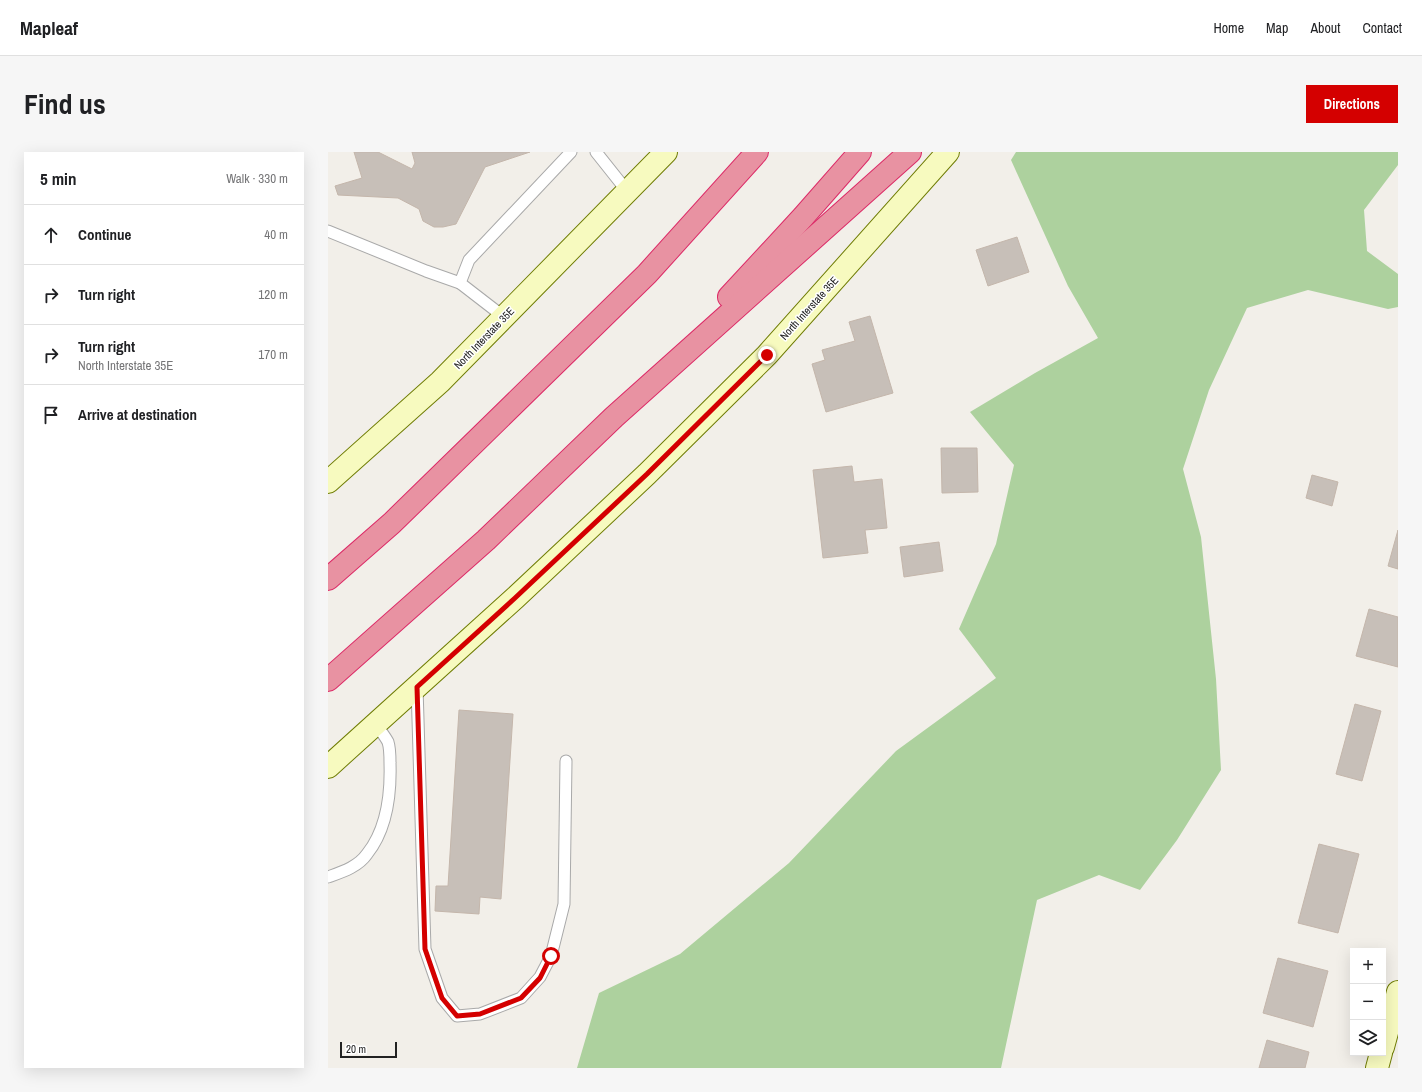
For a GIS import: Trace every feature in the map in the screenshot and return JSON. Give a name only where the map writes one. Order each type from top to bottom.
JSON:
[{"type":"highway","points":[[328,578],[392,523],[647,274],[757,152]]},
{"type":"highway","points":[[614,417],[727,300],[860,152]]},
{"type":"highway","points":[[328,680],[486,540],[614,417],[910,152]]},
{"type":"main road","name":"North Interstate 35E","points":[[328,482],[440,382],[666,152]]},
{"type":"main road","name":"North Interstate 35E","points":[[328,767],[515,598],[647,474],[767,355],[948,152]]},
{"type":"main road","points":[[1386,1036],[1398,992]]},
{"type":"main road","points":[[1378,1068],[1381,1056]]},
{"type":"lane","points":[[460,283],[469,260],[571,152]]},
{"type":"lane","points":[[596,152],[627,191]]},
{"type":"lane","points":[[328,231],[426,271],[460,283],[504,317]]},
{"type":"lane","points":[[417,687],[425,949],[442,998],[457,1016],[480,1014],[521,998],[540,978],[551,956],[564,904],[566,761]]},
{"type":"lane","points":[[328,877],[348,870],[367,855],[379,834],[386,812],[390,782],[390,754],[388,742],[376,724]]},
{"type":"green space","points":[[1016,152],[1398,152],[1398,165],[1364,210],[1367,251],[1398,274],[1398,307],[1388,309],[1308,290],[1247,308],[1209,390],[1183,469],[1201,537],[1216,679],[1221,770],[1177,840],[1140,890],[1099,875],[1037,900],[1001,1068],[577,1068],[599,993],[680,954],[789,863],[896,751],[996,678],[959,629],[996,544],[1014,465],[970,412],[1035,373],[1098,338],[1068,286],[1011,160]]},
{"type":"building","points":[[354,152],[378,152],[412,169],[415,163],[412,152],[530,152],[485,167],[456,224],[443,227],[434,227],[423,221],[419,209],[398,198],[338,195],[335,186],[362,178]]},
{"type":"building","points":[[1017,237],[1029,272],[988,286],[976,250]]},
{"type":"building","points":[[870,316],[893,393],[826,412],[812,364],[825,360],[822,350],[855,341],[849,322]]},
{"type":"building","points":[[941,448],[977,448],[978,492],[942,493]]},
{"type":"building","points":[[852,466],[854,482],[882,479],[887,528],[865,530],[868,553],[823,558],[813,470]]},
{"type":"building","points":[[1312,475],[1338,482],[1332,506],[1306,498]]},
{"type":"building","points":[[1398,530],[1398,569],[1388,566]]},
{"type":"building","points":[[939,542],[943,571],[904,577],[900,547]]},
{"type":"building","points":[[1369,609],[1398,617],[1398,667],[1356,656]]},
{"type":"building","points":[[1355,704],[1381,711],[1362,781],[1336,774]]},
{"type":"building","points":[[459,710],[513,714],[501,899],[480,897],[479,914],[435,911],[436,886],[448,886]]},
{"type":"building","points":[[1319,844],[1359,854],[1338,933],[1298,923]]},
{"type":"building","points":[[1278,958],[1328,971],[1313,1027],[1263,1013]]},
{"type":"building","points":[[1267,1040],[1309,1052],[1305,1068],[1259,1068]]},
{"type":"route","points":[[551,956],[540,978],[521,998],[480,1014],[457,1016],[442,998],[425,949],[417,687],[515,598],[647,474],[767,355]]}]
